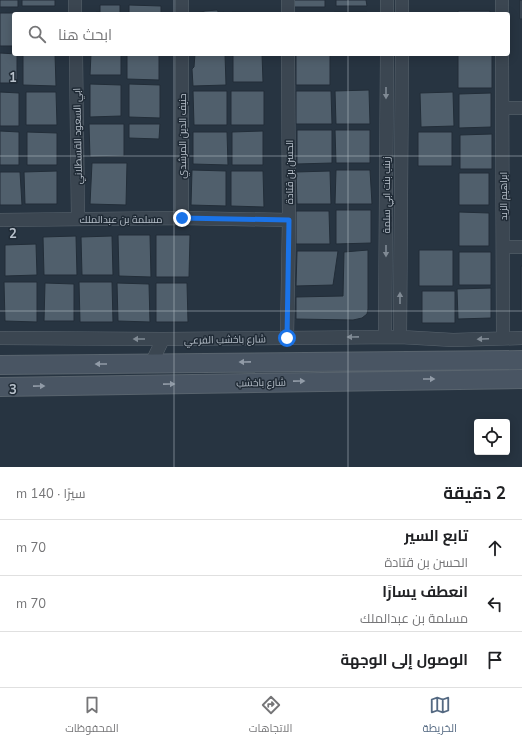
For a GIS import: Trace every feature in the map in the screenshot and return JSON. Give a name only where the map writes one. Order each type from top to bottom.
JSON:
[{"type":"main road","name":"شارع باخشب","points":[[0,365],[522,360]]},
{"type":"main road","name":"شارع باخشب","points":[[0,387],[522,379]]},
{"type":"street","points":[[75,0],[75,12]]},
{"type":"street","points":[[182,0],[182,12]]},
{"type":"street","points":[[288,0],[288,12]]},
{"type":"street","points":[[387,0],[387,12]]},
{"type":"street","points":[[402,0],[402,12]]},
{"type":"street","points":[[502,0],[502,12]]},
{"type":"street","name":"ابي السعود القسطلاني","points":[[76,56],[78,219]]},
{"type":"street","name":"حنيف الدين المرشدي","points":[[182,56],[182,218]]},
{"type":"street","name":"الحسن بن قتادة","points":[[287,338],[289,220],[288,56]]},
{"type":"street","name":"زينب بنت ابي سلمة","points":[[385,337],[387,56]]},
{"type":"street","name":"زينب بنت ابي سلمة","points":[[400,337],[402,56]]},
{"type":"street","name":"ابراهيم الزيد","points":[[502,56],[503,338]]},
{"type":"street","points":[[502,108],[522,108]]},
{"type":"street","name":"مسلمة بن عبدالملك","points":[[0,220],[182,218],[289,220]]},
{"type":"street","points":[[503,247],[522,247]]},
{"type":"street","name":"شارع باخشب الفرعي","points":[[0,338],[163,339],[400,337],[453,340],[522,338]]},
{"type":"street","points":[[151,364],[163,339]]},
{"type":"street","points":[[449,360],[453,340]]},
{"type":"building","points":[[0,0],[18,0],[18,7],[0,7]]},
{"type":"building","points":[[22,0],[55,0],[55,6],[22,6]]},
{"type":"building","points":[[294,0],[325,0],[325,7],[294,7]]},
{"type":"building","points":[[336,0],[366,0],[367,6],[336,6]]},
{"type":"building","points":[[520,0],[522,0],[522,19],[520,19]]},
{"type":"building","points":[[100,5],[120,5],[120,12],[100,12]]},
{"type":"building","points":[[129,5],[161,6],[161,12],[129,12]]},
{"type":"building","points":[[217,10],[218,12],[201,12]]},
{"type":"building","points":[[458,11],[490,11],[490,12]]},
{"type":"building","points":[[0,13],[12,13],[12,46],[0,46]]},
{"type":"building","points":[[0,53],[12,54],[12,56],[17,56],[17,83],[0,83]]},
{"type":"building","points":[[23,56],[55,56],[56,86],[23,85]]},
{"type":"building","points":[[91,56],[121,56],[121,75],[90,75]]},
{"type":"building","points":[[127,56],[159,56],[159,80],[127,79]]},
{"type":"building","points":[[195,56],[225,56],[226,85],[193,86],[192,69],[194,67]]},
{"type":"building","points":[[233,56],[262,56],[263,82],[233,82]]},
{"type":"building","points":[[296,56],[330,56],[330,85],[296,85]]},
{"type":"building","points":[[458,56],[492,56],[492,88],[458,88]]},
{"type":"building","points":[[90,84],[121,85],[121,116],[90,117]]},
{"type":"building","points":[[129,84],[160,85],[160,118],[129,117]]},
{"type":"building","points":[[369,90],[370,124],[336,124],[335,91]]},
{"type":"building","points":[[193,91],[227,91],[227,125],[194,125]]},
{"type":"building","points":[[231,91],[264,91],[264,125],[231,125]]},
{"type":"building","points":[[296,91],[331,91],[332,124],[296,124]]},
{"type":"building","points":[[0,92],[19,93],[19,126],[0,126]]},
{"type":"building","points":[[26,92],[56,92],[57,125],[26,125]]},
{"type":"building","points":[[453,92],[454,126],[421,127],[420,93]]},
{"type":"building","points":[[491,93],[491,127],[459,128],[459,94]]},
{"type":"building","points":[[89,124],[124,124],[124,156],[90,157]]},
{"type":"building","points":[[129,124],[160,124],[159,139],[129,138]]},
{"type":"building","points":[[297,130],[332,130],[332,163],[297,164]]},
{"type":"building","points":[[335,130],[370,130],[370,163],[336,163]]},
{"type":"building","points":[[0,131],[19,132],[19,165],[0,165]]},
{"type":"building","points":[[263,131],[263,165],[232,165],[232,132]]},
{"type":"building","points":[[27,132],[57,133],[57,165],[27,165]]},
{"type":"building","points":[[193,132],[227,132],[228,165],[193,164]]},
{"type":"building","points":[[418,132],[452,132],[452,166],[418,166]]},
{"type":"building","points":[[492,134],[492,169],[460,169],[460,135]]},
{"type":"building","points":[[92,163],[127,163],[126,205],[90,204]]},
{"type":"building","points":[[192,170],[226,171],[226,206],[191,205]]},
{"type":"building","points":[[336,170],[370,170],[372,204],[335,204]]},
{"type":"building","points":[[57,171],[57,204],[25,204],[24,172]]},
{"type":"building","points":[[231,171],[263,171],[264,207],[231,206]]},
{"type":"building","points":[[330,171],[331,204],[297,204],[296,172]]},
{"type":"building","points":[[0,172],[20,172],[22,205],[0,205]]},
{"type":"building","points":[[459,173],[489,173],[489,205],[459,205]]},
{"type":"building","points":[[336,210],[371,210],[371,243],[336,244]]},
{"type":"building","points":[[296,211],[329,211],[330,244],[296,244]]},
{"type":"building","points":[[459,212],[489,213],[489,246],[459,246]]},
{"type":"building","points":[[118,235],[150,235],[151,277],[119,276]]},
{"type":"building","points":[[156,235],[190,235],[189,277],[156,277]]},
{"type":"building","points":[[76,236],[77,275],[44,275],[43,237]]},
{"type":"building","points":[[112,236],[113,275],[82,275],[81,237]]},
{"type":"building","points":[[36,244],[37,275],[5,276],[5,245]]},
{"type":"building","points":[[368,250],[367,314],[362,318],[353,320],[296,319],[296,297],[343,296],[344,252]]},
{"type":"building","points":[[419,250],[453,250],[453,286],[419,286]]},
{"type":"building","points":[[297,251],[338,251],[333,285],[296,286]]},
{"type":"building","points":[[459,252],[491,252],[491,285],[459,285]]},
{"type":"building","points":[[522,266],[522,311],[521,311]]},
{"type":"building","points":[[4,282],[37,282],[37,322],[5,321]]},
{"type":"building","points":[[79,282],[112,282],[113,322],[80,322]]},
{"type":"building","points":[[45,283],[74,284],[74,321],[44,321]]},
{"type":"building","points":[[117,283],[149,284],[150,322],[118,321]]},
{"type":"building","points":[[156,283],[187,283],[188,322],[156,322]]},
{"type":"building","points":[[491,288],[491,318],[458,319],[457,289]]},
{"type":"building","points":[[422,291],[455,291],[455,323],[422,323]]},
{"type":"route","points":[[182,218],[289,220],[287,338]]}]
